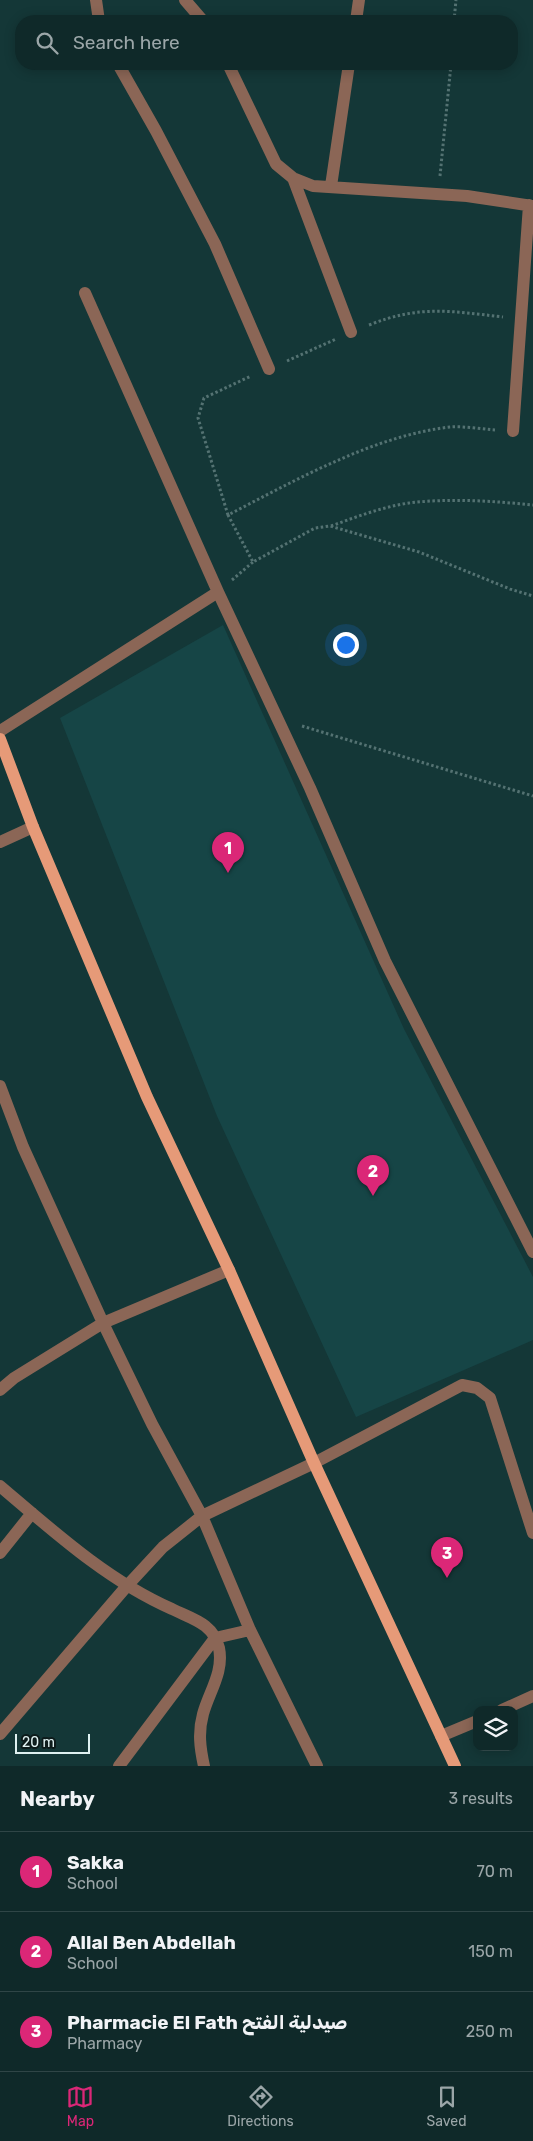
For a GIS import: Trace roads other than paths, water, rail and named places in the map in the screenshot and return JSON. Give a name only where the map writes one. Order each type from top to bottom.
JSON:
[{"type":"main road","points":[[0,739],[32,827],[147,1098],[229,1270],[314,1462],[455,1766]]},
{"type":"street","points":[[185,0],[198,15]]},
{"type":"street","points":[[357,15],[359,0]]},
{"type":"street","points":[[93,1],[97,15]]},
{"type":"street","points":[[121,70],[156,130],[214,244],[269,368]]},
{"type":"street","points":[[231,70],[276,164],[293,178],[313,186],[438,194],[531,206],[512,431]]},
{"type":"street","points":[[331,186],[348,70]]},
{"type":"street","points":[[293,178],[351,332]]},
{"type":"street","points":[[84,293],[218,592],[310,788],[385,961],[533,1252]]},
{"type":"street","points":[[0,731],[218,592]]},
{"type":"street","points":[[0,842],[32,827]]},
{"type":"street","points":[[0,1086],[5,1112],[103,1323],[152,1424],[202,1516],[250,1630],[317,1766]]},
{"type":"street","points":[[0,1390],[14,1378],[103,1323],[229,1270]]},
{"type":"street","points":[[0,1734],[126,1586],[163,1548],[202,1516],[314,1462],[462,1385],[477,1388],[490,1398],[533,1533]]},
{"type":"street","points":[[0,1486],[126,1586],[195,1618],[209,1628],[219,1648],[220,1661],[200,1728],[199,1743],[204,1766]]},
{"type":"street","points":[[0,1553],[32,1513]]},
{"type":"street","points":[[119,1766],[215,1638],[250,1630]]},
{"type":"street","points":[[511,1706],[533,1696]]},
{"type":"street","points":[[441,1736],[473,1723]]},
{"type":"place","name":"Sakka","points":[[228,873]]},
{"type":"place","name":"Allal Ben Abdellah","points":[[373,1196]]},
{"type":"place","name":"Pharmacie El Fath صيدلية الفتح","points":[[447,1578]]}]
